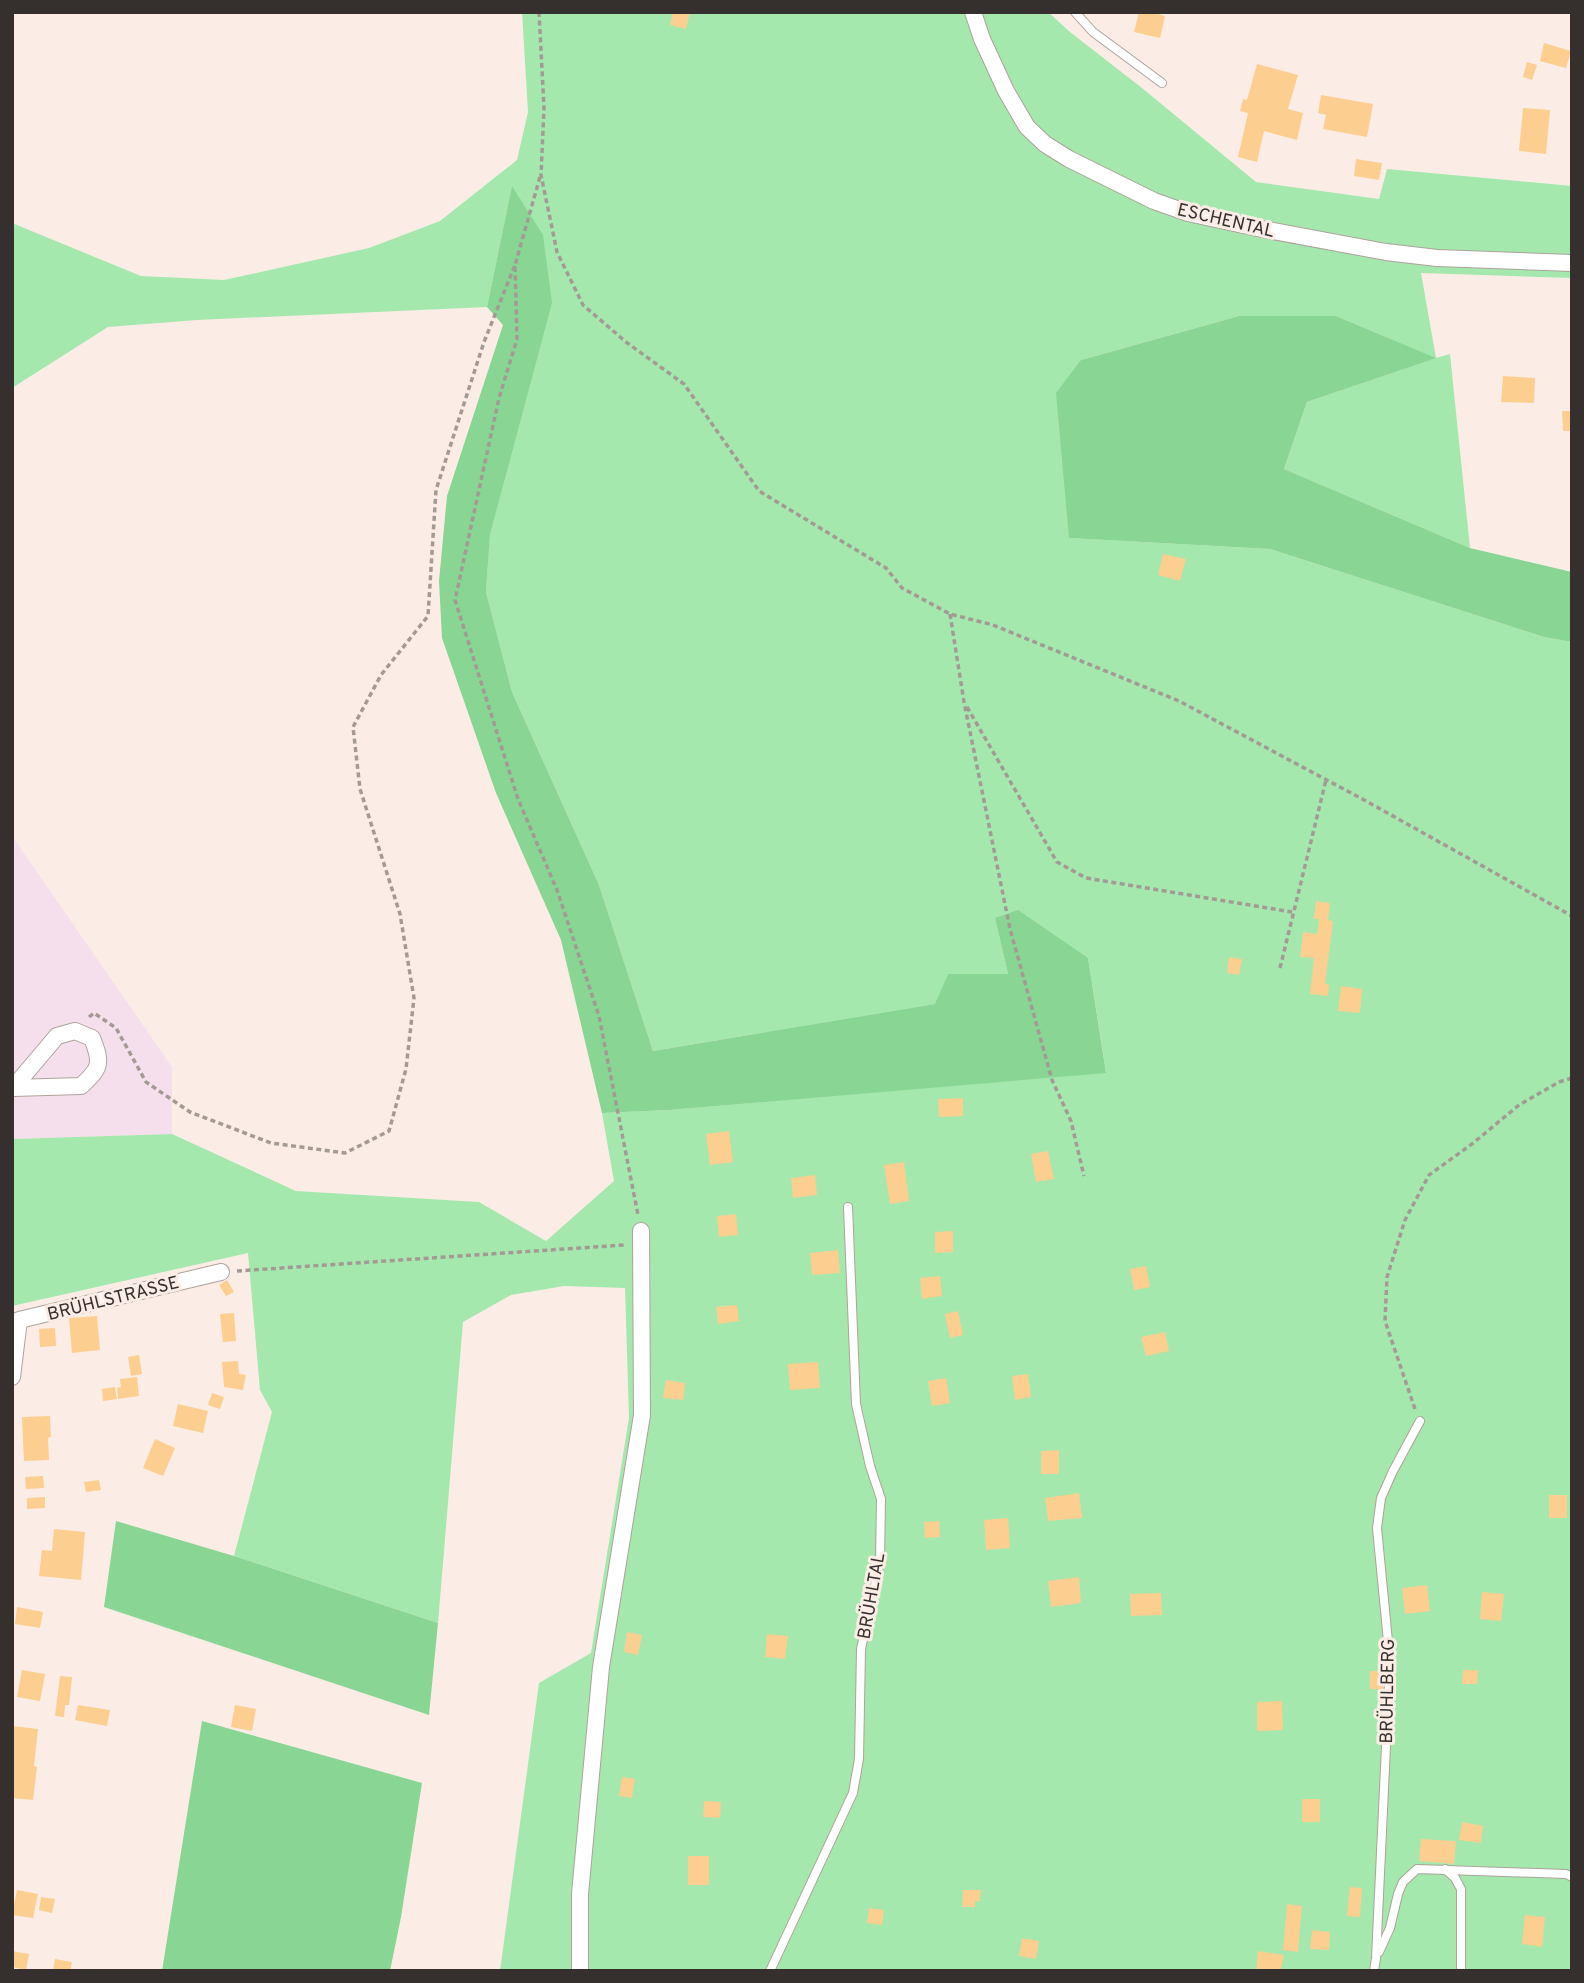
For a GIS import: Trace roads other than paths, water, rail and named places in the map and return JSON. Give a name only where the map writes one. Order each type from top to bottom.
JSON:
[{"type":"street","name":"ESCHENTAL","points":[[973,12],[1001,80],[1027,127],[1045,144],[1069,159],[1154,201],[1188,213],[1387,252],[1437,258],[1572,263]]},
{"type":"street","points":[[75,1031],[92,1038],[99,1055],[96,1073],[81,1086],[13,1088],[57,1036],[75,1031]]},
{"type":"street","points":[[580,1971],[580,1894],[601,1667],[642,1416],[641,1237]]},
{"type":"street","name":"BRÜHLSTRASSE","points":[[12,1377],[19,1320],[221,1272]]},
{"type":"lane","points":[[1075,12],[1093,32],[1163,83]]},
{"type":"lane","name":"BRÜHLTAL","points":[[769,1971],[853,1793],[859,1759],[861,1648],[880,1562],[881,1499],[870,1466],[856,1404],[848,1206]]},
{"type":"lane","name":"BRÜHLBERG","points":[[1374,1971],[1390,1662],[1377,1528],[1381,1498],[1420,1421]]},
{"type":"lane","points":[[1376,1958],[1390,1928],[1403,1882],[1416,1869],[1566,1874],[1572,1877]]},
{"type":"lane","points":[[1445,1869],[1455,1878],[1461,1889],[1461,1971]]}]
